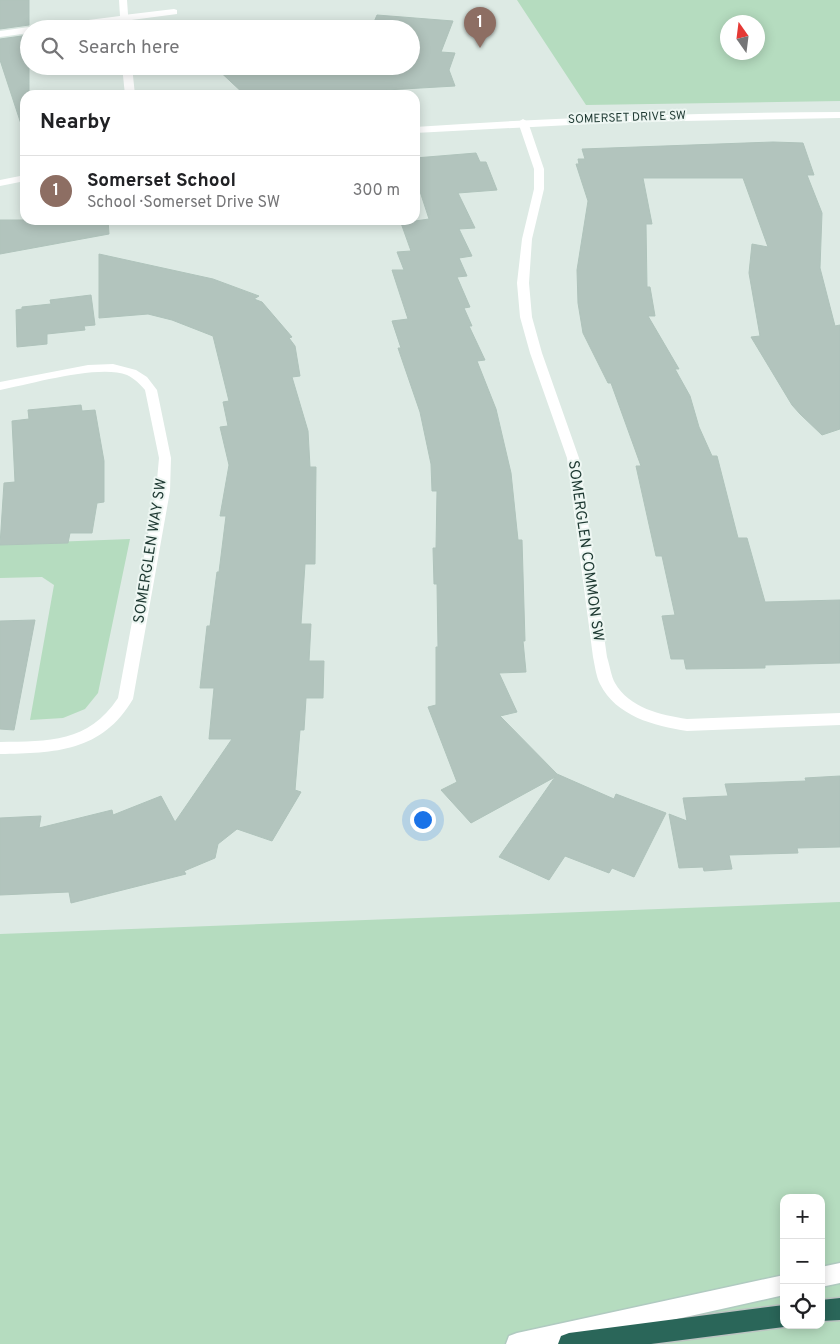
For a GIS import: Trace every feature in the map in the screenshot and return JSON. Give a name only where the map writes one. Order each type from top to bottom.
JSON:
[{"type":"highway","points":[[825,1311],[840,1309]]},
{"type":"highway","points":[[569,1344],[780,1317]]},
{"type":"street","points":[[123,0],[124,18]]},
{"type":"street","points":[[109,20],[174,12]]},
{"type":"street","points":[[0,34],[20,31]]},
{"type":"street","points":[[129,75],[130,90]]},
{"type":"street","name":"SOMERSET DRIVE SW","points":[[420,130],[523,122],[712,116],[840,115]]},
{"type":"street","name":"SOMERGLEN COMMON SW","points":[[523,122],[539,170],[539,189],[527,239],[523,283],[526,317],[536,353],[573,458],[600,657],[607,682],[614,694],[640,713],[662,722],[687,726],[840,719]]},
{"type":"street","points":[[0,183],[20,179]]},
{"type":"street","name":"SOMERGLEN WAY SW","points":[[0,386],[88,369],[113,368],[132,373],[143,380],[151,390],[165,458],[163,491],[125,699],[118,711],[102,727],[87,737],[54,746],[0,748]]},
{"type":"street","points":[[825,1276],[840,1273]]},
{"type":"street","points":[[517,1344],[780,1286]]},
{"type":"green space","points":[[517,0],[840,0],[840,101],[586,105]]},
{"type":"green space","points":[[130,539],[98,693],[85,709],[63,718],[30,720],[54,585],[42,577],[0,578],[0,544]]},
{"type":"green space","points":[[840,902],[840,1344],[0,1344],[0,934]]},
{"type":"building","points":[[0,0],[29,0],[29,20],[20,20],[20,26],[0,29]]},
{"type":"building","points":[[377,15],[453,21],[441,52],[455,53],[449,70],[455,86],[386,90],[240,90],[224,75],[420,75],[420,20],[375,20]]},
{"type":"building","points":[[20,36],[20,75],[29,75],[29,90],[20,90],[20,121],[0,60],[0,39]]},
{"type":"building","points":[[773,142],[803,143],[814,175],[807,175],[822,213],[820,268],[835,326],[840,325],[840,429],[822,435],[800,414],[792,405],[751,337],[760,336],[749,273],[752,244],[768,247],[743,178],[643,178],[652,224],[646,224],[647,287],[650,287],[655,316],[648,316],[679,369],[675,369],[690,396],[699,427],[712,456],[717,456],[738,538],[747,538],[765,602],[840,600],[840,663],[765,665],[765,668],[686,669],[684,659],[671,659],[662,616],[675,615],[662,556],[656,556],[636,466],[641,466],[611,383],[608,383],[583,333],[578,303],[577,270],[588,201],[576,164],[579,164],[578,159],[585,159],[582,149]]},
{"type":"building","points":[[476,153],[480,162],[486,162],[497,190],[458,193],[475,228],[459,229],[472,256],[459,258],[467,276],[457,277],[470,307],[464,308],[472,326],[469,326],[485,360],[477,361],[496,409],[511,473],[518,540],[522,540],[525,641],[523,641],[526,672],[499,673],[517,712],[500,716],[557,774],[614,799],[616,794],[666,813],[634,877],[612,868],[609,873],[565,856],[549,880],[499,857],[555,777],[471,823],[441,790],[457,782],[428,707],[436,705],[436,647],[438,647],[437,584],[434,584],[433,548],[436,548],[437,491],[432,491],[431,464],[420,412],[398,348],[401,348],[392,321],[408,319],[392,270],[404,270],[397,252],[411,251],[402,225],[420,225],[420,220],[429,219],[420,191],[420,158]]},
{"type":"building","points":[[0,220],[20,220],[20,225],[108,225],[109,234],[0,254]]},
{"type":"building","points":[[99,254],[213,279],[259,296],[254,299],[262,302],[292,337],[289,338],[295,346],[300,376],[292,377],[308,431],[310,467],[316,467],[315,564],[305,564],[301,624],[311,624],[309,661],[324,661],[323,698],[306,698],[304,730],[300,730],[295,790],[301,792],[272,841],[237,829],[218,844],[215,858],[184,871],[186,874],[71,903],[69,892],[0,895],[0,818],[41,816],[39,828],[112,810],[113,815],[161,796],[175,822],[232,739],[209,739],[214,688],[200,688],[207,626],[210,626],[217,572],[219,572],[226,516],[220,516],[229,465],[220,427],[228,426],[223,402],[229,401],[213,336],[172,320],[148,314],[99,318]]},
{"type":"building","points":[[91,295],[95,325],[84,326],[85,330],[47,334],[47,344],[17,347],[16,310],[22,309],[22,307],[51,304],[50,300]]},
{"type":"building","points":[[81,405],[82,411],[95,410],[104,461],[104,502],[97,503],[92,533],[70,533],[68,543],[0,545],[4,483],[15,482],[12,421],[29,419],[28,410]]},
{"type":"building","points":[[35,620],[14,730],[0,729],[0,621]]},
{"type":"building","points":[[840,776],[840,847],[797,848],[798,853],[729,855],[732,869],[704,871],[703,867],[679,868],[669,814],[687,821],[683,798],[728,796],[725,784],[806,781],[805,778]]},
{"type":"place","name":"Somerset School","points":[[480,48]]}]
